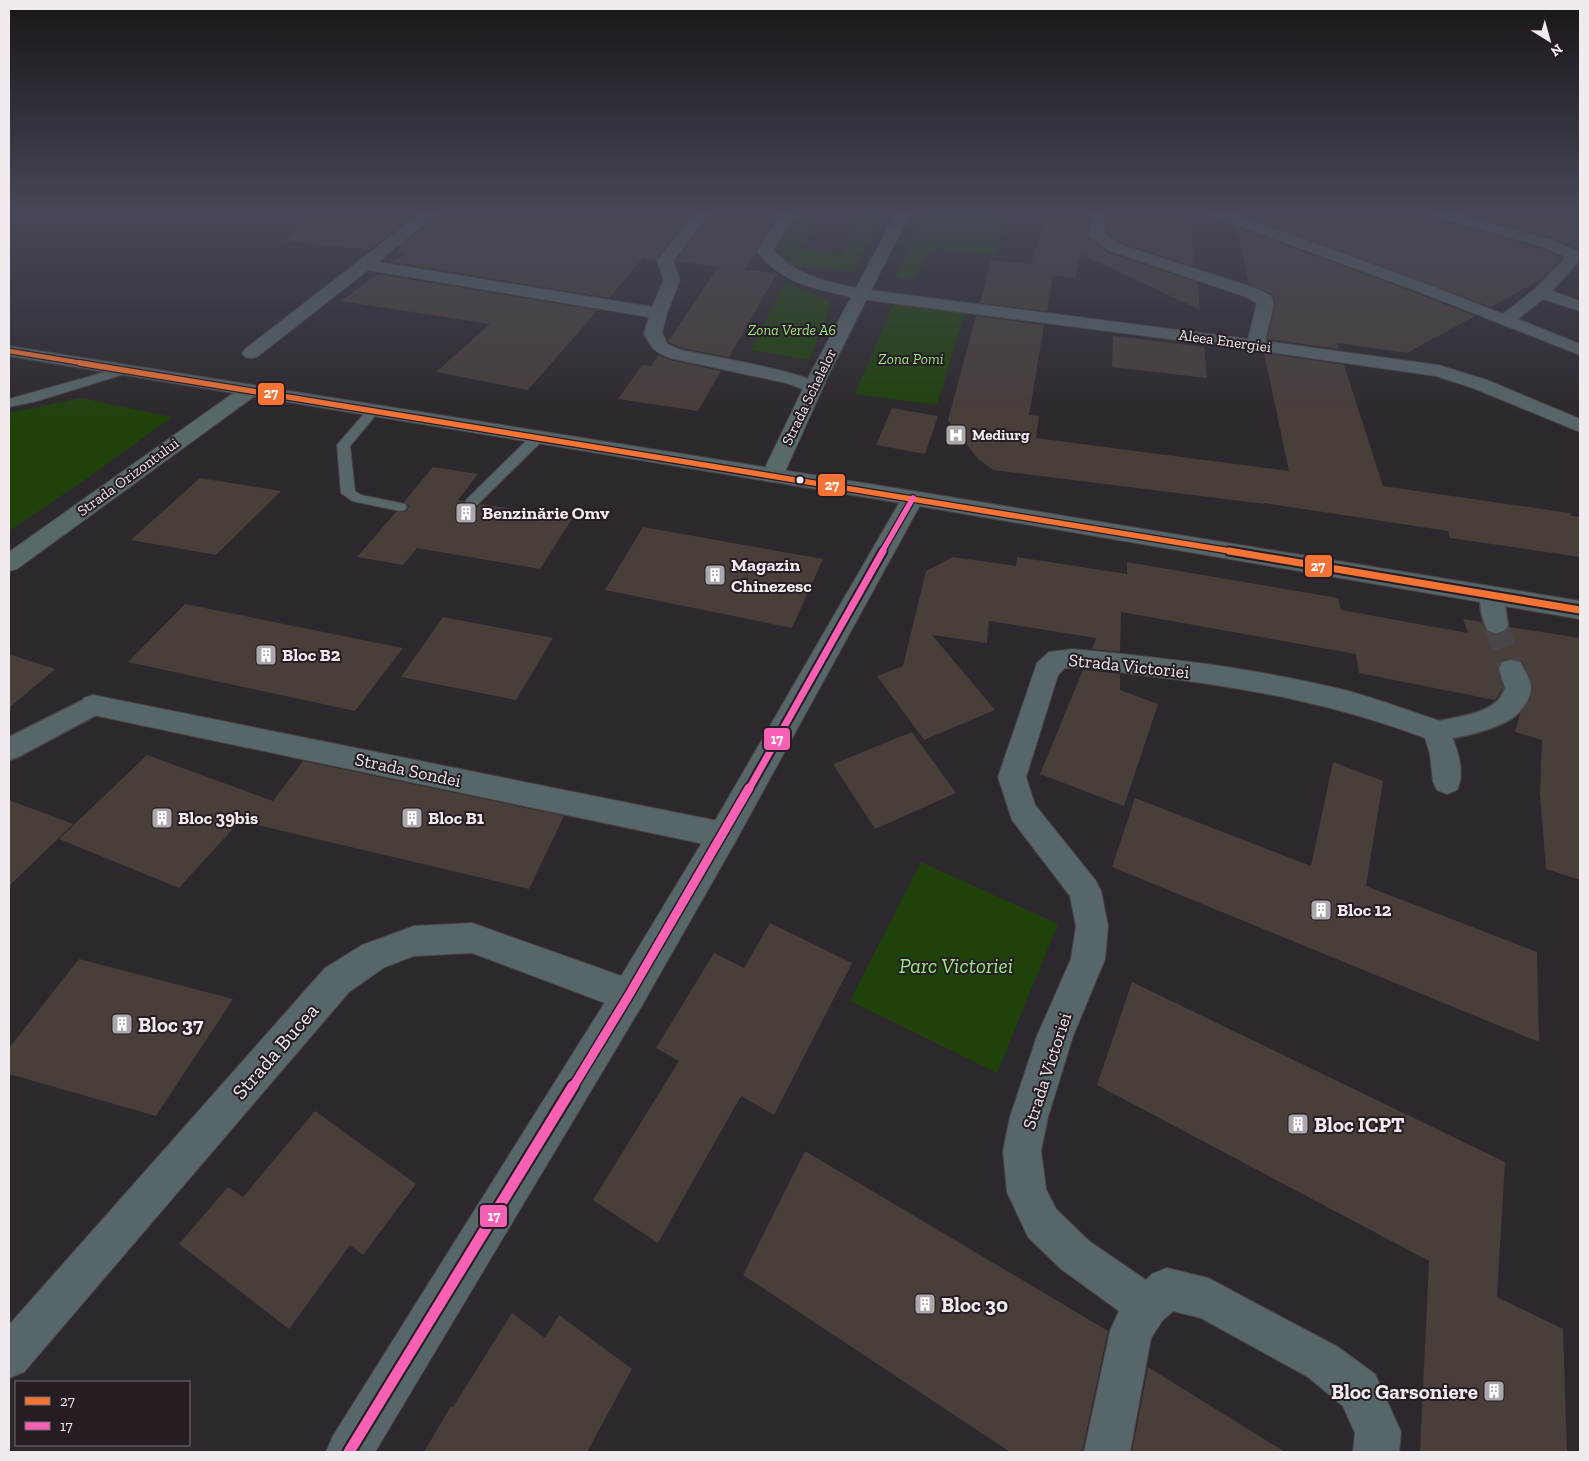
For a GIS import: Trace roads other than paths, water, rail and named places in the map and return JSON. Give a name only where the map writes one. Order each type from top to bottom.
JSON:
[{"type":"main road","name":"Strada Schelelor","points":[[772,476],[791,432],[867,281]]},
{"type":"main road","points":[[9,351],[913,498],[1580,610]]},
{"type":"main road","name":"Strada Orizontului","points":[[9,564],[248,391]]},
{"type":"street","points":[[251,353],[345,281]]},
{"type":"street","points":[[462,281],[658,314]]},
{"type":"street","points":[[672,281],[658,314],[653,333],[660,347],[676,354],[791,379],[814,387]]},
{"type":"street","name":"Aleea Energiei","points":[[807,281],[860,294],[1255,345],[1438,371],[1480,384],[1580,426]]},
{"type":"street","points":[[1216,281],[1252,293],[1265,300],[1266,304],[1255,345]]},
{"type":"street","points":[[1401,281],[1580,350]]},
{"type":"street","points":[[1506,320],[1541,293],[1552,281]]},
{"type":"street","points":[[1541,293],[1580,306]]},
{"type":"street","points":[[349,1452],[629,995],[723,835],[913,498]]},
{"type":"street","points":[[1491,595],[1496,625]]},
{"type":"street","name":"Strada Victoriei","points":[[1147,1306],[1075,1255],[1042,1223],[1027,1192],[1022,1151],[1029,1118],[1055,1036],[1088,959],[1092,926],[1085,891],[1022,811],[1012,776],[1046,670],[1058,660],[1073,658],[1165,668],[1271,684],[1290,687],[1394,714],[1436,731]]},
{"type":"street","points":[[1447,782],[1444,754],[1436,731],[1498,715],[1515,702],[1518,686],[1511,669]]},
{"type":"street","points":[[9,749],[93,705]]},
{"type":"street","name":"Strada Sondei","points":[[93,705],[723,835]]},
{"type":"street","name":"Strada Bucea","points":[[9,1357],[337,980],[374,956],[414,941],[472,938],[629,995]]},
{"type":"street","points":[[1106,1452],[1131,1331],[1147,1306],[1167,1289],[1208,1299],[1323,1362],[1359,1390],[1378,1432],[1376,1452]]},
{"type":"lane","points":[[9,403],[33,398],[127,370]]},
{"type":"lane","points":[[372,411],[343,445],[348,493],[357,498],[400,507]]},
{"type":"lane","points":[[472,502],[537,438]]},
{"type":"tunnel","points":[[1496,625],[1511,669]]},
{"type":"place","name":"Mediurg","points":[[956,435]]},
{"type":"place","name":"Benzinărie Omv","points":[[466,513]]},
{"type":"place","name":"Magazin Chinezesc","points":[[715,575]]},
{"type":"place","name":"Bloc B2","points":[[266,655]]},
{"type":"place","name":"Bloc 39bis","points":[[162,818]]},
{"type":"place","name":"Bloc B1","points":[[412,818]]},
{"type":"place","name":"Bloc 12","points":[[1321,910]]},
{"type":"place","name":"Bloc 37","points":[[122,1024]]},
{"type":"place","name":"Bloc ICPT","points":[[1298,1124]]},
{"type":"place","name":"Bloc 30","points":[[925,1304]]},
{"type":"place","name":"Bloc Garsoniere","points":[[1494,1391]]},
{"type":"park label","name":"Zona Verde A6","points":[[792,330]]},
{"type":"park label","name":"Zona Pomi","points":[[911,359]]},
{"type":"park label","name":"Parc Victoriei","points":[[956,965]]}]
